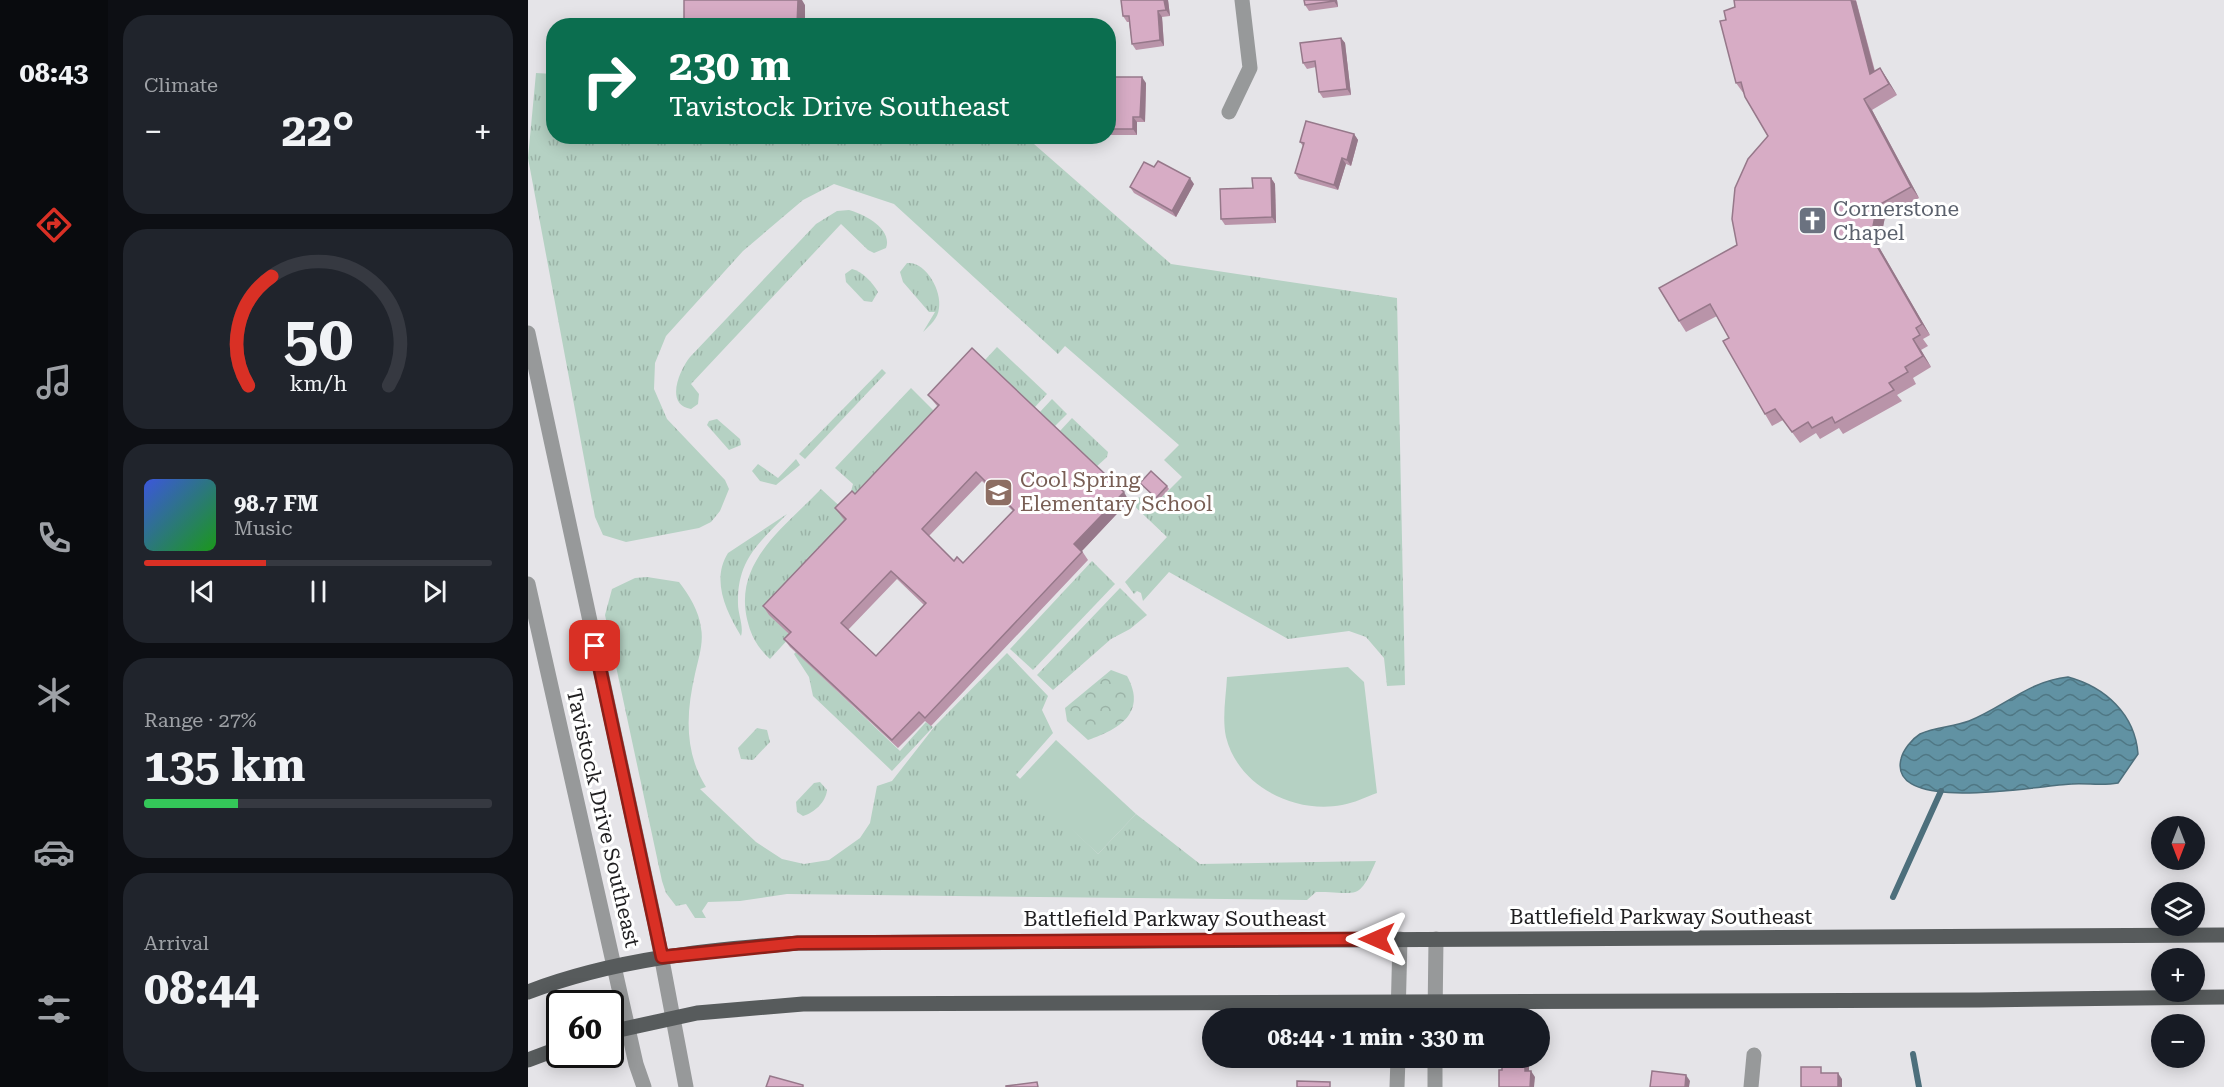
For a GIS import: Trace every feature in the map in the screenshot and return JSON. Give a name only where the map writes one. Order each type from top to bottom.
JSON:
[{"type":"main road","name":"Battlefield Parkway Southeast","points":[[528,992],[615,965],[662,957],[798,943],[2224,934]]},
{"type":"main road","points":[[624,1028],[752,1007],[803,1004],[2224,997]]},
{"type":"main road","points":[[528,1060],[546,1053]]},
{"type":"street","points":[[1229,112],[1250,68],[1242,0]]},
{"type":"street","name":"Tavistock Drive Southeast","points":[[528,333],[662,957],[686,1087]]},
{"type":"street","name":"Tavistock Drive Southeast","points":[[528,587],[644,1087]]},
{"type":"street","points":[[1398,1008],[1400,939]]},
{"type":"street","points":[[1434,1008],[1436,939]]},
{"type":"street","points":[[1751,1087],[1754,1055]]},
{"type":"street","points":[[1397,1087],[1398,1068]]},
{"type":"street","points":[[1435,1068],[1435,1087]]},
{"type":"green space","points":[[536,73],[546,74],[546,144],[1034,144],[1171,264],[1397,298],[1405,685],[1387,686],[1384,658],[1366,637],[1349,631],[1288,639],[1169,572],[1143,601],[1141,593],[1137,591],[1134,594],[1125,582],[1167,537],[1129,501],[1149,494],[1157,502],[1182,477],[1164,460],[1179,445],[1065,346],[1058,354],[894,204],[834,184],[803,200],[743,251],[666,336],[655,363],[654,389],[667,419],[725,480],[729,489],[720,511],[711,522],[699,528],[626,542],[603,535],[595,517],[528,158]]},
{"type":"green space","points":[[849,210],[876,223],[885,235],[886,248],[874,253],[868,250],[841,224],[691,384],[699,394],[698,404],[691,409],[683,406],[678,401],[677,386],[682,370],[690,357],[816,224],[837,211]]},
{"type":"green space","points":[[907,263],[914,264],[926,272],[938,294],[937,315],[923,332],[935,312],[929,312],[903,282],[900,272]]},
{"type":"green space","points":[[852,269],[867,278],[878,292],[872,302],[864,301],[846,282],[845,274]]},
{"type":"green space","points":[[997,347],[1047,394],[1034,408],[984,361]]},
{"type":"green space","points":[[882,369],[886,373],[805,459],[799,454]]},
{"type":"green space","points":[[911,388],[938,415],[861,502],[850,495],[853,484],[835,468]]},
{"type":"green space","points":[[1052,399],[1067,414],[1054,427],[1039,413]]},
{"type":"green space","points":[[1072,418],[1108,452],[1107,457],[1095,468],[1059,432]]},
{"type":"green space","points":[[717,419],[740,439],[741,445],[729,450],[707,425],[709,421]]},
{"type":"green space","points":[[796,459],[800,465],[776,485],[760,481],[752,471],[758,464],[778,478]]},
{"type":"green space","points":[[821,489],[846,512],[852,527],[769,614],[791,636],[770,659],[758,646],[747,619],[745,598],[748,580],[755,562],[766,546]]},
{"type":"green space","points":[[787,514],[758,544],[745,564],[741,576],[738,604],[741,636],[722,595],[723,563],[728,553]]},
{"type":"green space","points":[[1092,561],[1115,584],[1033,670],[1010,649]]},
{"type":"green space","points":[[647,577],[679,582],[693,604],[700,622],[701,645],[690,703],[689,732],[694,760],[706,787],[700,789],[756,842],[782,859],[804,864],[829,860],[860,838],[870,823],[877,786],[892,781],[935,726],[1007,653],[1048,696],[1042,710],[1053,733],[1016,775],[1098,854],[1136,814],[1200,864],[1376,861],[1365,883],[1355,892],[1316,892],[1307,900],[787,894],[740,901],[708,902],[702,911],[706,918],[695,918],[686,904],[676,906],[666,893],[662,881],[605,615],[612,589],[635,578]]},
{"type":"green space","points":[[1120,588],[1147,615],[1130,629],[1111,639],[1053,690],[1037,675]]},
{"type":"green space","points":[[796,652],[900,751],[926,722],[933,727],[892,771],[813,696],[809,677],[794,654]]},
{"type":"green space","points":[[1348,667],[1364,682],[1377,793],[1346,804],[1324,807],[1305,805],[1270,793],[1242,770],[1232,754],[1226,737],[1224,715],[1227,677]]},
{"type":"green space","points":[[1111,670],[1127,676],[1134,700],[1132,709],[1120,724],[1088,740],[1067,721],[1065,708]]},
{"type":"green space","points":[[757,728],[767,730],[770,742],[753,760],[741,759],[738,748]]},
{"type":"green space","points":[[1056,740],[1136,814],[1098,854],[1019,780]]},
{"type":"green space","points":[[820,782],[827,790],[822,803],[815,810],[803,816],[797,812],[796,802],[814,783]]},
{"type":"water","points":[[2068,677],[2106,695],[2116,704],[2131,726],[2138,754],[2118,783],[2072,784],[1972,793],[1942,792],[1918,787],[1903,776],[1902,756],[1908,745],[1920,734],[1969,721],[2029,689],[2054,679]]},
{"type":"building","points":[[684,0],[798,0],[797,18],[684,18]]},
{"type":"building","points":[[1121,0],[1164,0],[1166,10],[1158,11],[1160,40],[1132,44],[1129,16],[1123,16]]},
{"type":"building","points":[[1304,0],[1334,0],[1334,1],[1305,5]]},
{"type":"building","name":"Cornerstone Chapel","points":[[1734,0],[1851,0],[1870,74],[1880,68],[1889,84],[1864,99],[1911,187],[1877,206],[1871,236],[1922,324],[1916,328],[1920,335],[1913,339],[1923,356],[1905,367],[1908,372],[1889,383],[1894,390],[1835,423],[1832,417],[1812,428],[1808,422],[1792,432],[1775,409],[1765,414],[1723,341],[1729,338],[1710,304],[1679,321],[1659,288],[1737,245],[1732,219],[1735,188],[1748,159],[1768,136],[1745,97],[1741,82],[1736,83],[1720,21],[1726,20],[1724,11],[1735,7]]},
{"type":"building","points":[[1341,38],[1347,89],[1319,92],[1315,61],[1303,63],[1300,43]]},
{"type":"building","points":[[1116,77],[1142,77],[1140,117],[1133,117],[1133,129],[1116,129]]},
{"type":"building","points":[[1306,121],[1354,134],[1347,160],[1342,158],[1334,185],[1295,173],[1304,143],[1300,142]]},
{"type":"building","points":[[1158,161],[1190,178],[1172,211],[1130,187],[1144,162],[1154,167]]},
{"type":"building","points":[[1252,178],[1271,178],[1272,217],[1221,219],[1220,189],[1253,188]]},
{"type":"building","name":"Cool Spring Elementary School","points":[[972,348],[1124,492],[1074,544],[1082,552],[925,718],[919,712],[892,740],[784,639],[791,632],[763,606],[846,519],[835,508],[852,491],[855,494],[939,405],[928,395]],"holes":[[[976,472],[1014,510],[963,563],[957,557],[954,561],[922,529]],[[891,571],[926,603],[876,656],[841,623]]]},
{"type":"building","points":[[1151,471],[1167,486],[1156,498],[1140,483]]},
{"type":"building","points":[[1801,1067],[1821,1067],[1821,1073],[1838,1073],[1838,1087],[1801,1087]]},
{"type":"building","points":[[1502,1068],[1525,1068],[1525,1071],[1531,1071],[1530,1087],[1499,1087],[1499,1070]]},
{"type":"building","points":[[1652,1071],[1686,1075],[1685,1087],[1650,1087]]},
{"type":"building","points":[[770,1076],[803,1085],[803,1087],[766,1087]]},
{"type":"building","points":[[1297,1081],[1330,1082],[1330,1087],[1297,1087]]},
{"type":"building","points":[[1037,1082],[1038,1087],[1006,1087],[1006,1086]]},
{"type":"waterway","points":[[1893,897],[1941,791]]},
{"type":"waterway","points":[[1913,1054],[1919,1087]]},
{"type":"place","name":"Cornerstone Chapel","points":[[1812,221]]},
{"type":"place","name":"Cool Spring Elementary School","points":[[999,492]]},
{"type":"route","points":[[595,646],[662,957],[798,943],[1377,939]]}]
